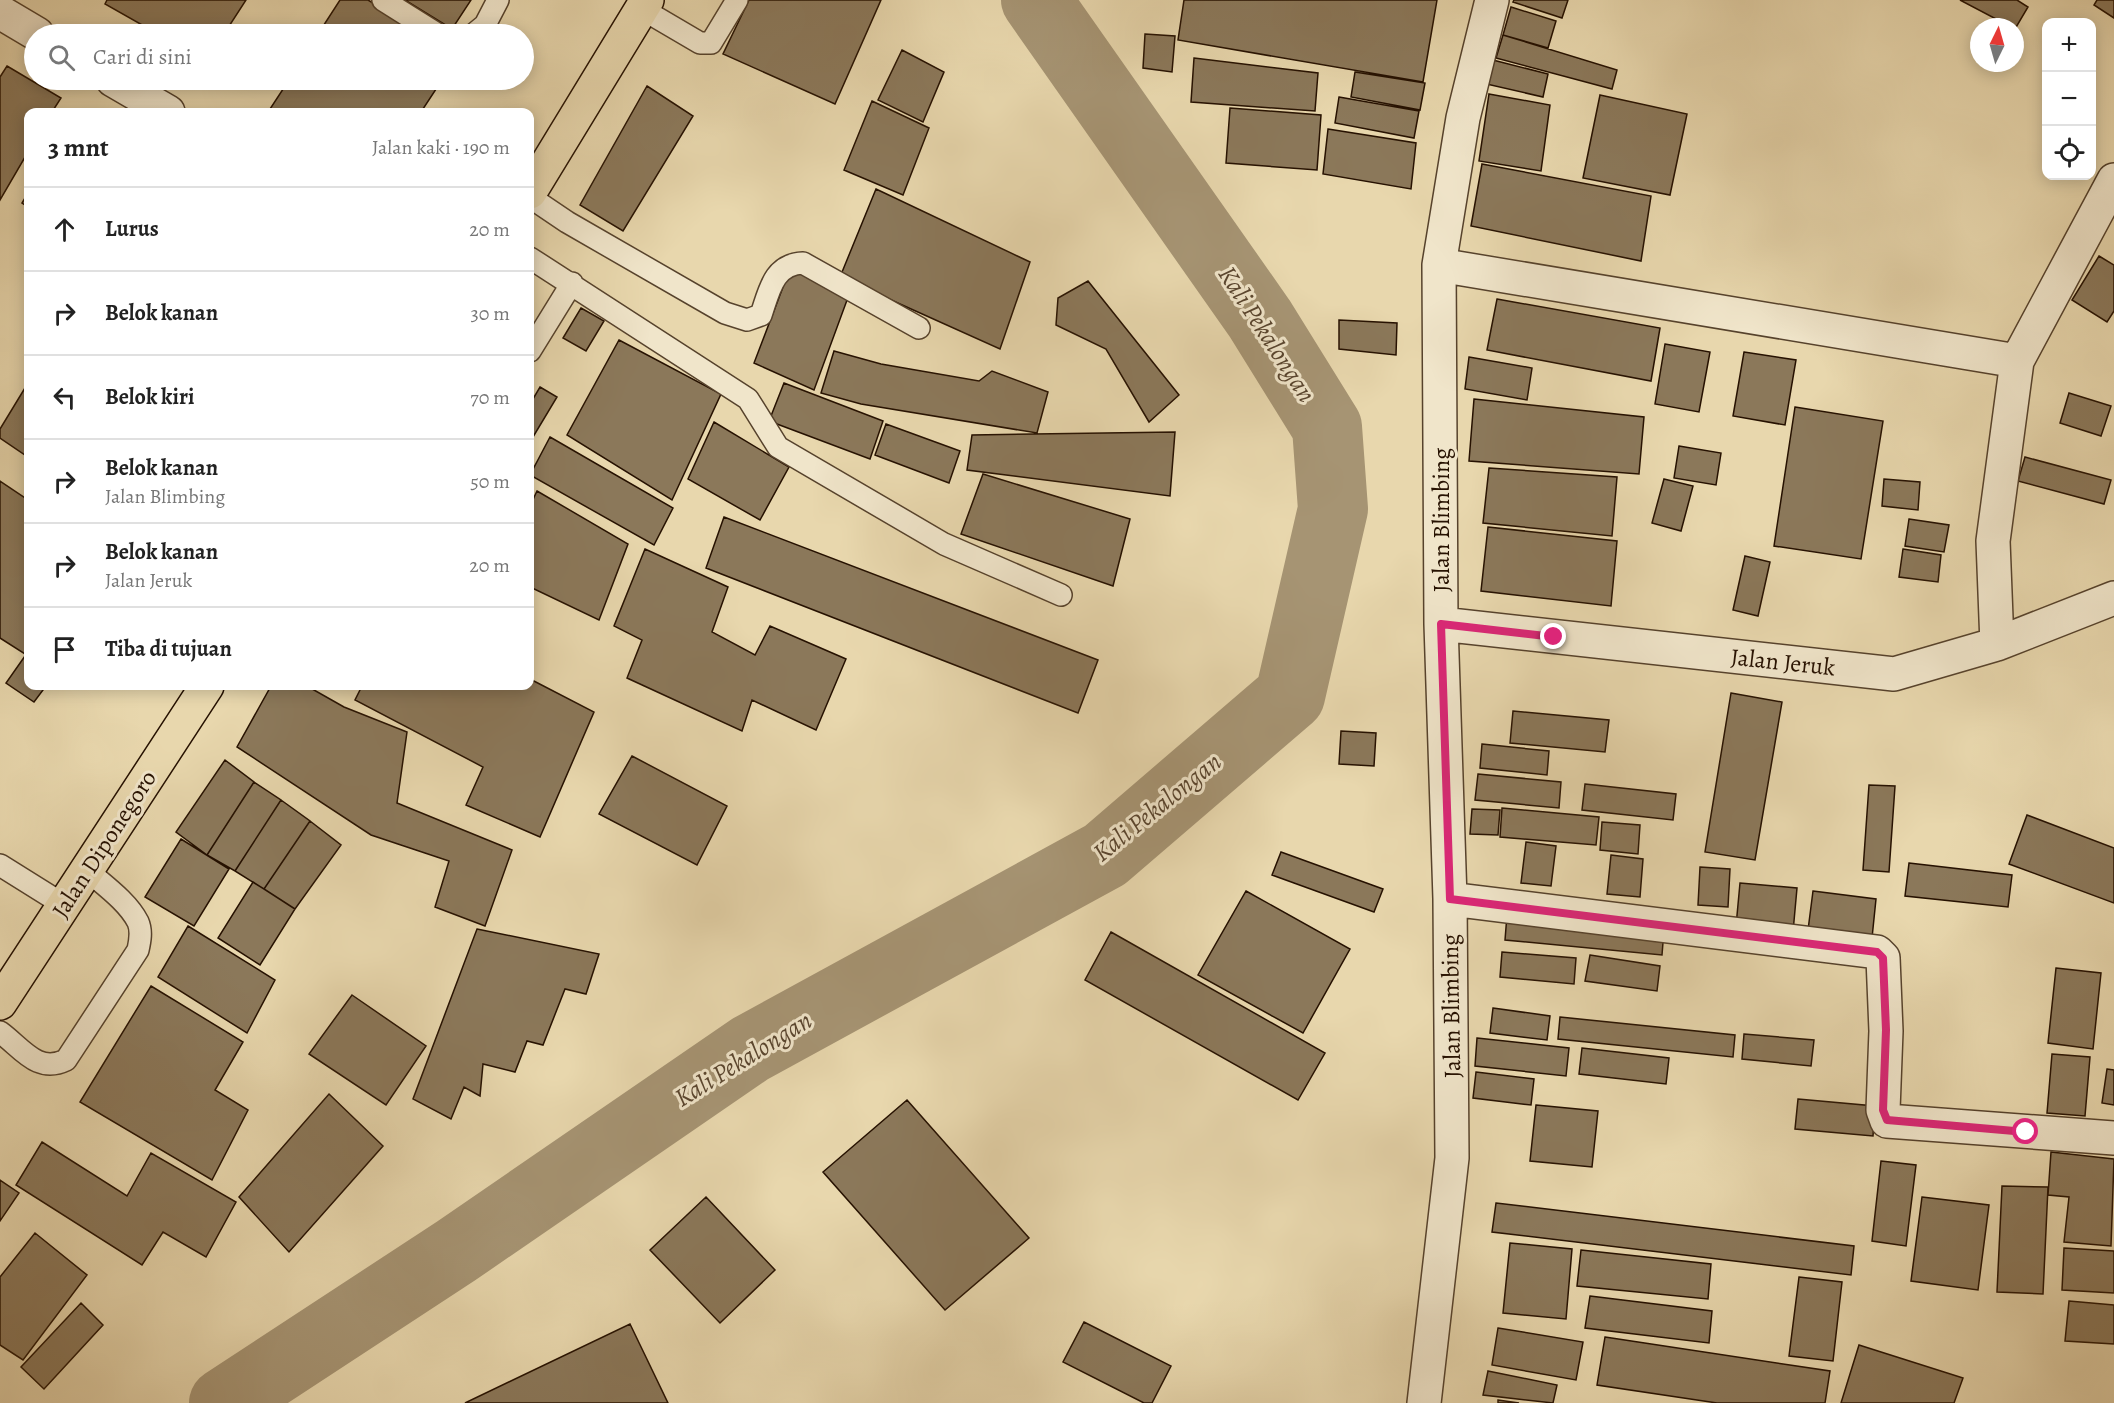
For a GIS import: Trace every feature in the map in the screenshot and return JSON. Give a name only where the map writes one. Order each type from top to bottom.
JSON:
[{"type":"main road","points":[[534,185],[645,4]]},
{"type":"main road","name":"Jalan Diponegoro","points":[[3,991],[88,871],[204,690]]},
{"type":"street","name":"Jalan Blimbing","points":[[1424,1403],[1452,1158],[1450,899],[1441,624],[1439,265],[1462,118],[1492,0]]},
{"type":"street","points":[[0,12],[24,26]]},
{"type":"street","points":[[130,90],[161,108]]},
{"type":"street","points":[[1997,644],[1993,541],[2017,361],[2114,180]]},
{"type":"street","points":[[1439,265],[2017,361]]},
{"type":"street","name":"Jalan Jeruk","points":[[1441,624],[1894,674],[1997,644],[2114,598]]},
{"type":"street","points":[[1450,899],[1877,952],[1883,958],[1886,1030],[1883,1110],[1887,1120],[1894,1123],[2114,1138]]},
{"type":"lane","points":[[383,0],[421,24]]},
{"type":"lane","points":[[486,24],[498,0]]},
{"type":"lane","points":[[645,4],[700,42],[711,44],[737,0]]},
{"type":"lane","points":[[534,200],[567,222],[725,313],[747,320],[761,315],[773,279],[792,263],[803,263],[919,327]]},
{"type":"lane","points":[[534,260],[748,399],[778,447],[944,544],[1061,596]]},
{"type":"lane","points":[[534,345],[572,283]]},
{"type":"lane","points":[[0,865],[64,905]]},
{"type":"lane","points":[[0,1032],[39,1064],[54,1066],[66,1060],[138,950],[141,935],[137,922],[109,889],[88,871]]},
{"type":"building","points":[[107,0],[246,0],[230,24],[140,24],[105,4]]},
{"type":"building","points":[[340,0],[368,0],[408,24],[324,24]]},
{"type":"building","points":[[405,0],[471,0],[455,24],[444,24]]},
{"type":"building","points":[[749,0],[881,0],[835,104],[723,54]]},
{"type":"building","points":[[1184,0],[1437,0],[1423,82],[1178,40]]},
{"type":"building","points":[[1514,0],[1568,0],[1562,18],[1513,2]]},
{"type":"building","points":[[1960,0],[2017,0],[2028,7],[2022,18],[1994,18]]},
{"type":"building","points":[[2097,0],[2114,0],[2114,18],[2094,5]]},
{"type":"building","points":[[1511,7],[1556,21],[1548,48],[1503,35]]},
{"type":"building","points":[[1145,34],[1175,36],[1172,72],[1143,68]]},
{"type":"building","points":[[1503,35],[1617,70],[1612,89],[1496,58]]},
{"type":"building","points":[[902,50],[944,72],[923,122],[878,100]]},
{"type":"building","points":[[1194,58],[1318,73],[1315,111],[1191,102]]},
{"type":"building","points":[[1489,59],[1548,74],[1543,97],[1482,83]]},
{"type":"building","points":[[7,66],[24,76],[24,90],[48,90],[61,98],[55,108],[24,108],[24,159],[0,200],[0,77]]},
{"type":"building","points":[[1355,72],[1425,83],[1420,110],[1351,97]]},
{"type":"building","points":[[647,86],[693,116],[623,231],[580,205]]},
{"type":"building","points":[[282,90],[435,90],[424,108],[271,108]]},
{"type":"building","points":[[1489,94],[1550,105],[1541,171],[1479,161]]},
{"type":"building","points":[[1600,95],[1687,114],[1670,195],[1583,178]]},
{"type":"building","points":[[1339,97],[1419,111],[1414,138],[1335,123]]},
{"type":"building","points":[[872,101],[929,128],[903,195],[844,170]]},
{"type":"building","points":[[1230,108],[1321,115],[1317,170],[1226,163]]},
{"type":"building","points":[[1328,129],[1416,143],[1411,189],[1323,174]]},
{"type":"building","points":[[1482,164],[1651,196],[1641,261],[1471,226]]},
{"type":"building","points":[[876,189],[1030,262],[1000,349],[840,277]]},
{"type":"building","points":[[2099,256],[2114,265],[2114,311],[2107,322],[2072,300]]},
{"type":"building","points":[[791,266],[850,292],[814,390],[754,363]]},
{"type":"building","points":[[1088,281],[1179,395],[1149,422],[1106,349],[1056,325],[1058,298]]},
{"type":"building","points":[[1497,299],[1660,328],[1651,381],[1487,350]]},
{"type":"building","points":[[581,308],[604,321],[586,351],[563,338]]},
{"type":"building","points":[[1339,320],[1397,323],[1396,355],[1339,349]]},
{"type":"building","points":[[619,340],[721,394],[672,500],[567,435]]},
{"type":"building","points":[[1665,344],[1710,352],[1699,412],[1655,404]]},
{"type":"building","points":[[834,351],[881,364],[979,381],[992,371],[1048,392],[1037,433],[861,404],[821,393]]},
{"type":"building","points":[[1744,352],[1796,360],[1785,425],[1733,416]]},
{"type":"building","points":[[1469,357],[1532,368],[1527,400],[1465,389]]},
{"type":"building","points":[[784,383],[883,421],[870,459],[769,421]]},
{"type":"building","points":[[540,387],[557,397],[534,435],[534,397]]},
{"type":"building","points":[[24,390],[24,454],[0,438],[0,429]]},
{"type":"building","points":[[2069,393],[2111,406],[2101,436],[2060,423]]},
{"type":"building","points":[[1474,399],[1644,417],[1639,474],[1469,461]]},
{"type":"building","points":[[1795,407],[1883,421],[1861,559],[1774,546]]},
{"type":"building","points":[[714,422],[789,467],[760,520],[688,479]]},
{"type":"building","points":[[886,424],[960,451],[949,483],[875,455]]},
{"type":"building","points":[[1175,432],[1170,496],[967,470],[972,435]]},
{"type":"building","points":[[550,437],[673,508],[654,545],[534,477],[534,467]]},
{"type":"building","points":[[1679,446],[1721,453],[1716,485],[1674,478]]},
{"type":"building","points":[[2025,457],[2111,480],[2104,504],[2018,481]]},
{"type":"building","points":[[1489,468],[1617,477],[1612,536],[1483,523]]},
{"type":"building","points":[[983,474],[1130,519],[1113,586],[961,534]]},
{"type":"building","points":[[1664,479],[1693,486],[1681,531],[1652,523]]},
{"type":"building","points":[[1884,479],[1920,482],[1918,510],[1882,506]]},
{"type":"building","points":[[0,481],[24,497],[24,653],[0,638]]},
{"type":"building","points":[[537,491],[628,544],[599,620],[534,589],[534,497]]},
{"type":"building","points":[[724,517],[1098,660],[1078,713],[706,568]]},
{"type":"building","points":[[1909,519],[1949,525],[1944,552],[1905,546]]},
{"type":"building","points":[[1488,527],[1617,541],[1611,606],[1481,591]]},
{"type":"building","points":[[645,549],[728,587],[712,632],[755,655],[770,626],[846,659],[816,730],[752,700],[742,731],[627,678],[642,640],[614,626]]},
{"type":"building","points":[[1903,549],[1941,555],[1938,582],[1899,577]]},
{"type":"building","points":[[1745,556],[1770,562],[1758,616],[1733,610]]},
{"type":"building","points":[[24,657],[24,690],[43,690],[34,702],[6,683]]},
{"type":"building","points":[[534,681],[594,712],[540,837],[466,805],[483,767],[355,700],[360,690],[534,690]]},
{"type":"building","points":[[269,690],[314,690],[344,707],[407,732],[397,803],[512,850],[485,926],[435,907],[449,861],[371,835],[237,747]]},
{"type":"building","points":[[1731,693],[1782,702],[1755,860],[1705,852]]},
{"type":"building","points":[[1513,711],[1609,720],[1605,752],[1510,743]]},
{"type":"building","points":[[1341,731],[1376,733],[1374,766],[1339,764]]},
{"type":"building","points":[[1482,744],[1549,751],[1547,775],[1480,768]]},
{"type":"building","points":[[632,756],[727,806],[697,865],[599,814]]},
{"type":"building","points":[[225,760],[254,782],[207,855],[176,832]]},
{"type":"building","points":[[1478,774],[1561,782],[1559,808],[1475,800]]},
{"type":"building","points":[[254,782],[281,800],[235,871],[207,855]]},
{"type":"building","points":[[1585,784],[1676,794],[1673,820],[1582,810]]},
{"type":"building","points":[[1869,785],[1895,786],[1889,872],[1863,870]]},
{"type":"building","points":[[281,800],[310,821],[264,889],[235,871]]},
{"type":"building","points":[[1502,808],[1599,817],[1596,845],[1500,837]]},
{"type":"building","points":[[1472,809],[1500,810],[1498,835],[1470,834]]},
{"type":"building","points":[[2027,815],[2114,848],[2114,903],[2009,864]]},
{"type":"building","points":[[310,821],[341,845],[295,909],[264,889]]},
{"type":"building","points":[[1602,822],[1640,825],[1638,854],[1600,850]]},
{"type":"building","points":[[181,839],[229,869],[194,926],[145,897]]},
{"type":"building","points":[[1526,842],[1556,846],[1551,886],[1521,883]]},
{"type":"building","points":[[1281,852],[1383,889],[1374,912],[1272,875]]},
{"type":"building","points":[[1611,855],[1643,859],[1640,897],[1607,894]]},
{"type":"building","points":[[1909,863],[2012,875],[2008,907],[1905,896]]},
{"type":"building","points":[[1700,867],[1730,869],[1728,907],[1698,905]]},
{"type":"building","points":[[253,882],[295,909],[260,965],[218,938]]},
{"type":"building","points":[[1740,883],[1797,888],[1793,932],[1736,926]]},
{"type":"building","points":[[1246,891],[1350,949],[1303,1033],[1198,975]]},
{"type":"building","points":[[1813,891],[1876,899],[1872,938],[1808,930]]},
{"type":"building","points":[[1507,915],[1664,930],[1662,955],[1505,940]]},
{"type":"building","points":[[188,926],[275,980],[247,1033],[158,977]]},
{"type":"building","points":[[477,929],[599,954],[586,994],[565,989],[543,1045],[527,1041],[515,1072],[483,1064],[480,1096],[464,1087],[451,1119],[413,1099]]},
{"type":"building","points":[[1111,932],[1325,1053],[1298,1100],[1085,980]]},
{"type":"building","points":[[1502,952],[1576,958],[1574,984],[1500,977]]},
{"type":"building","points":[[1590,955],[1660,966],[1657,991],[1585,981]]},
{"type":"building","points":[[2056,968],[2101,973],[2093,1049],[2048,1043]]},
{"type":"building","points":[[151,986],[243,1042],[215,1090],[248,1110],[212,1180],[80,1102]]},
{"type":"building","points":[[352,995],[426,1046],[386,1105],[309,1054]]},
{"type":"building","points":[[1493,1008],[1550,1016],[1547,1040],[1490,1033]]},
{"type":"building","points":[[1560,1017],[1735,1035],[1733,1057],[1558,1039]]},
{"type":"building","points":[[1744,1034],[1814,1040],[1811,1066],[1742,1059]]},
{"type":"building","points":[[1477,1038],[1569,1048],[1566,1076],[1475,1066]]},
{"type":"building","points":[[1582,1048],[1669,1058],[1666,1084],[1579,1074]]},
{"type":"building","points":[[2052,1054],[2090,1057],[2085,1116],[2047,1113]]},
{"type":"building","points":[[2107,1069],[2114,1070],[2114,1105],[2102,1103]]},
{"type":"building","points":[[1476,1072],[1534,1079],[1531,1105],[1473,1098]]},
{"type":"building","points":[[329,1094],[383,1146],[289,1252],[239,1197]]},
{"type":"building","points":[[1798,1099],[1875,1106],[1873,1136],[1795,1129]]},
{"type":"building","points":[[907,1100],[1029,1238],[945,1310],[823,1172]]},
{"type":"building","points":[[1536,1105],[1598,1111],[1592,1167],[1530,1161]]},
{"type":"building","points":[[42,1142],[127,1196],[151,1153],[236,1202],[206,1257],[163,1232],[142,1265],[16,1185]]},
{"type":"building","points":[[2051,1152],[2114,1159],[2111,1246],[2064,1242],[2069,1197],[2048,1195]]},
{"type":"building","points":[[1881,1161],[1916,1165],[1906,1246],[1872,1241]]},
{"type":"building","points":[[0,1180],[19,1193],[0,1221]]},
{"type":"building","points":[[2002,1186],[2048,1187],[2043,1294],[1997,1292]]},
{"type":"building","points":[[706,1197],[775,1270],[720,1323],[650,1250]]},
{"type":"building","points":[[1922,1197],[1989,1205],[1978,1290],[1911,1281]]},
{"type":"building","points":[[1496,1203],[1854,1246],[1851,1275],[1492,1232]]},
{"type":"building","points":[[35,1233],[87,1275],[23,1360],[0,1345],[0,1277]]},
{"type":"building","points":[[1510,1243],[1572,1249],[1566,1319],[1503,1313]]},
{"type":"building","points":[[2064,1248],[2114,1251],[2114,1293],[2062,1290]]},
{"type":"building","points":[[1581,1250],[1711,1264],[1708,1299],[1577,1286]]},
{"type":"building","points":[[1799,1277],[1842,1282],[1833,1361],[1789,1356]]},
{"type":"building","points":[[1590,1296],[1712,1311],[1709,1343],[1585,1328]]},
{"type":"building","points":[[2069,1301],[2114,1305],[2114,1344],[2065,1341]]},
{"type":"building","points":[[81,1303],[103,1325],[44,1389],[21,1367]]},
{"type":"building","points":[[1084,1322],[1171,1366],[1152,1403],[1144,1403],[1063,1362]]},
{"type":"building","points":[[630,1324],[668,1403],[465,1403]]},
{"type":"building","points":[[1498,1328],[1583,1342],[1576,1380],[1492,1365]]},
{"type":"building","points":[[1605,1337],[1830,1371],[1825,1403],[1717,1403],[1597,1385]]},
{"type":"building","points":[[1859,1345],[1963,1378],[1954,1403],[1841,1403]]},
{"type":"building","points":[[1488,1371],[1557,1385],[1553,1403],[1483,1395]]},
{"type":"building","points":[[1498,1400],[1519,1403],[1498,1403]]},
{"type":"waterway","name":"Kali Pekalongan","points":[[224,1403],[456,1251],[750,1049],[1105,855],[1290,696],[1333,509],[1327,427],[1260,319],[1036,0]]},
{"type":"route","points":[[1554,637],[1441,624],[1450,899],[1877,952],[1883,958],[1886,1030],[1883,1110],[1887,1120],[1894,1123],[2026,1132]]}]
